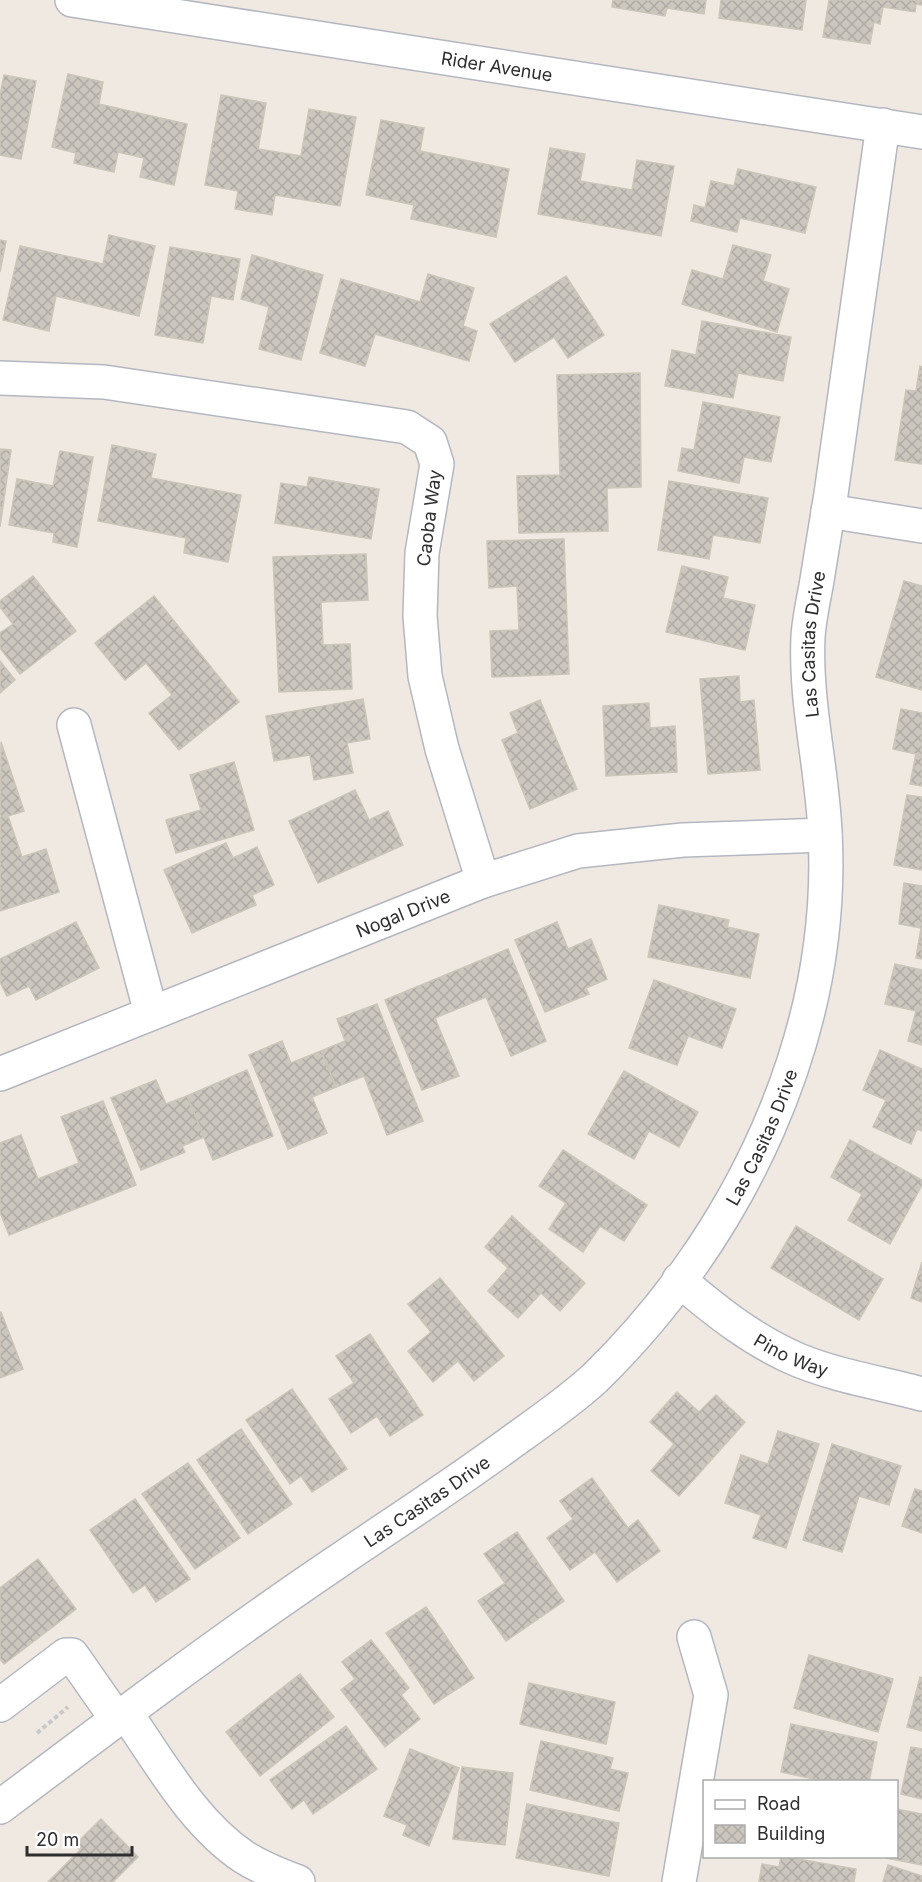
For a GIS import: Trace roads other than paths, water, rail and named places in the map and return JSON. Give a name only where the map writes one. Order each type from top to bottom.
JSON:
[{"type":"street","name":"Rider Avenue","points":[[72,0],[922,132]]},
{"type":"street","name":"Las Casitas Drive","points":[[0,1808],[193,1662],[495,1455],[591,1381],[632,1340],[679,1280],[725,1213],[760,1147],[790,1073],[804,1031],[818,964],[824,900],[825,835],[810,702],[808,634],[828,511],[883,125]]},
{"type":"street","name":"Caoba Way","points":[[0,378],[104,382],[407,427],[430,442],[437,464],[422,553],[420,616],[425,676],[442,749],[483,881]]},
{"type":"street","points":[[828,511],[922,526]]},
{"type":"street","points":[[74,725],[151,1013]]},
{"type":"street","name":"Nogal Drive","points":[[0,1074],[483,881],[578,851],[683,840],[825,835]]},
{"type":"street","name":"Pino Way","points":[[679,1280],[734,1324],[771,1347],[798,1360],[922,1394]]},
{"type":"street","points":[[679,1882],[711,1695],[694,1637]]},
{"type":"street","points":[[0,1705],[66,1655],[72,1655],[189,1803],[218,1836],[243,1856],[271,1872],[298,1882]]}]
